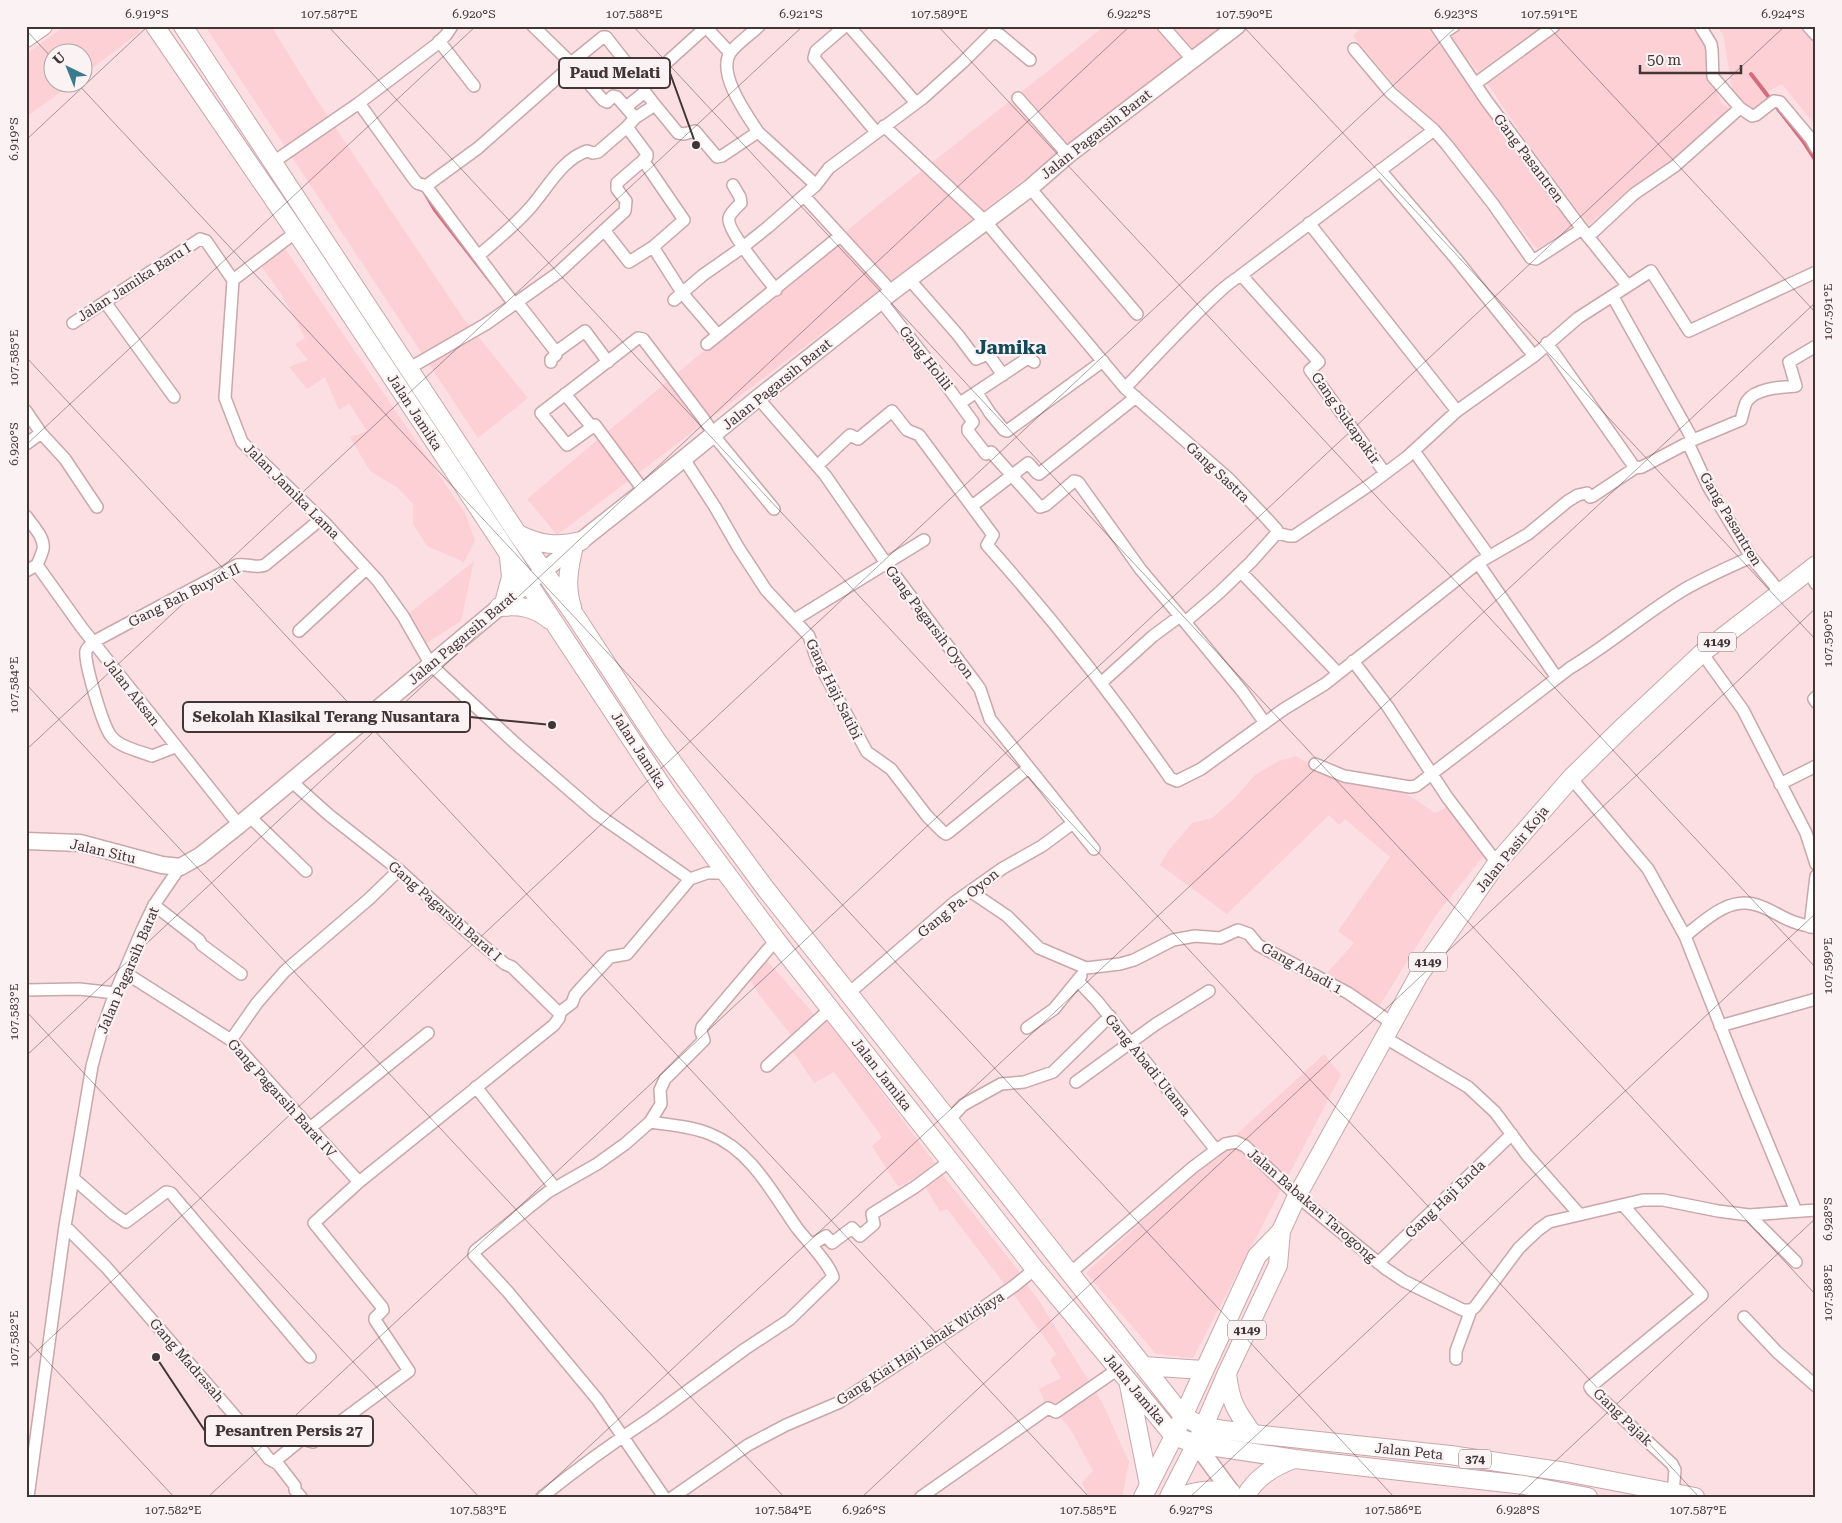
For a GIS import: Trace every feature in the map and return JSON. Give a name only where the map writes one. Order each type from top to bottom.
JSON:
[{"type":"main road","points":[[26,38],[43,26]]},
{"type":"main road","name":"Jalan Jamika","points":[[155,26],[296,232],[668,794],[724,873],[1035,1269],[1174,1436]]},
{"type":"main road","name":"Jalan Jamika","points":[[183,26],[517,534],[576,617],[657,741],[765,888],[1183,1416]]},
{"type":"main road","points":[[517,534],[546,545],[578,544],[569,570],[568,583],[570,602],[576,617]]},
{"type":"main road","points":[[507,551],[511,572],[509,588],[502,605],[527,607],[543,615],[560,629]]},
{"type":"main road","name":"Jalan Pasir Koja","points":[[1146,1491],[1174,1436],[1203,1370],[1258,1256],[1281,1231],[1297,1196],[1419,975],[1497,863],[1571,778],[1702,653],[1780,592],[1813,573]]},
{"type":"main road","name":"Jalan Pasir Koja","points":[[1169,1497],[1196,1444],[1278,1265],[1281,1231]]},
{"type":"main road","points":[[1144,1366],[1203,1370]]},
{"type":"main road","points":[[1227,1373],[1229,1394],[1239,1415],[1253,1434]]},
{"type":"main road","points":[[1124,1376],[1146,1491]]},
{"type":"main road","name":"Jalan Peta","points":[[1183,1416],[1203,1427],[1450,1455],[1566,1472],[1695,1497]]},
{"type":"main road","name":"Jalan Peta","points":[[1174,1436],[1196,1444],[1294,1459],[1524,1485],[1588,1497]]},
{"type":"main road","points":[[1180,1497],[1195,1491],[1213,1489],[1237,1495],[1249,1489],[1277,1465],[1294,1459]]},
{"type":"street","points":[[272,163],[359,103],[439,42],[452,26]]},
{"type":"street","points":[[533,26],[605,102],[613,96],[617,96],[636,118]]},
{"type":"street","points":[[759,26],[730,53],[727,63],[734,93],[758,132],[816,186]]},
{"type":"street","name":"Gang Sastra","points":[[844,26],[816,51],[814,58],[880,129],[986,222],[1125,388],[1229,478],[1277,530],[1277,533]]},
{"type":"street","points":[[848,26],[916,103]]},
{"type":"street","points":[[1164,26],[1192,59]]},
{"type":"street","name":"Jalan Pagarsih Barat","points":[[28,1497],[73,1178],[92,1066],[101,1033],[124,972],[154,905],[180,868],[200,856],[244,821],[528,582],[578,544],[758,398],[909,279],[1030,188],[1068,155],[1237,26]]},
{"type":"street","points":[[1439,30],[1454,26]]},
{"type":"street","points":[[1475,84],[1554,26]]},
{"type":"street","points":[[1700,26],[1711,44],[1713,77],[1740,108],[1752,116],[1774,101],[1782,103],[1814,141]]},
{"type":"street","points":[[1808,26],[1816,35]]},
{"type":"street","points":[[626,107],[706,27],[730,53]]},
{"type":"street","name":"Gang Pasantren","points":[[1439,30],[1475,84],[1585,233],[1627,285]]},
{"type":"street","points":[[679,297],[816,186],[829,168],[916,103],[963,62],[993,32],[1000,35],[1030,60]]},
{"type":"street","points":[[426,186],[478,148],[603,37],[606,37],[611,42],[655,105],[678,133],[684,134],[695,131],[717,157],[722,156],[758,132]]},
{"type":"street","points":[[439,42],[474,86]]},
{"type":"street","points":[[1354,49],[1391,93],[1434,130],[1493,204],[1534,260],[1585,233],[1634,194],[1682,161],[1740,108]]},
{"type":"street","points":[[1018,98],[1068,155]]},
{"type":"street","points":[[359,103],[413,178],[422,186],[426,186],[554,357],[585,331],[608,362]]},
{"type":"street","points":[[478,256],[531,208],[550,183],[574,157],[588,151],[598,152],[636,118],[655,105]]},
{"type":"street","points":[[408,369],[486,324],[566,267],[625,211],[626,201],[617,189],[617,183],[647,157],[647,154],[627,127]]},
{"type":"street","points":[[1125,388],[1227,284],[1434,130]]},
{"type":"street","points":[[604,230],[629,262],[653,246],[684,220],[643,160]]},
{"type":"street","points":[[1380,170],[1456,259],[1534,356]]},
{"type":"street","points":[[733,185],[740,197],[741,203],[729,217],[729,224],[743,247],[776,290]]},
{"type":"street","points":[[1030,188],[1137,314]]},
{"type":"street","name":"Gang Holili","points":[[804,196],[840,236],[886,297],[960,403],[973,422],[968,428],[968,432],[986,454],[991,452],[1012,476]]},
{"type":"street","points":[[1309,223],[1457,411]]},
{"type":"street","points":[[232,280],[296,232]]},
{"type":"street","points":[[707,344],[776,290],[840,236]]},
{"type":"street","name":"Jalan Jamika Baru I","points":[[73,323],[200,239],[206,240],[232,280]]},
{"type":"street","points":[[653,246],[679,297],[718,335]]},
{"type":"street","points":[[1101,683],[1153,636],[1183,619],[1241,572],[1277,533],[1294,536],[1385,474],[1414,451],[1457,411],[1534,356],[1578,318],[1612,297],[1627,285],[1652,271],[1689,331],[1816,272]]},
{"type":"street","name":"Gang Sukapakir","points":[[1240,276],[1247,280],[1318,362],[1310,370],[1385,474]]},
{"type":"street","points":[[909,279],[958,335],[975,359],[977,360],[988,354],[1003,375]]},
{"type":"street","name":"Jalan Jamika Lama","points":[[232,280],[226,398],[242,442],[321,519],[366,569],[403,616],[431,665],[516,744],[597,814],[690,879]]},
{"type":"street","name":"Gang Pasantren","points":[[1612,297],[1691,442],[1708,486],[1751,557],[1780,592]]},
{"type":"street","points":[[104,302],[174,397]]},
{"type":"street","points":[[644,491],[595,425],[568,444],[565,444],[541,413],[587,380],[635,340],[642,339],[774,509]]},
{"type":"street","points":[[1547,343],[1634,468]]},
{"type":"street","points":[[818,466],[850,435],[858,439],[892,411],[908,430],[920,435],[994,536],[987,546],[1053,621],[1170,778],[1177,781],[1201,768],[1325,684],[1478,563],[1528,534],[1568,501],[1578,495],[1587,493],[1593,496],[1634,468],[1642,467],[1691,442],[1741,420],[1745,404],[1749,398],[1770,389],[1796,386],[1789,362],[1816,346]]},
{"type":"street","points":[[960,403],[1028,358],[1034,362]]},
{"type":"street","points":[[977,393],[990,413],[1007,431],[1103,361]]},
{"type":"street","points":[[565,394],[591,426]]},
{"type":"street","name":"Gang Pagarsih Oyon","points":[[758,398],[818,466],[885,563],[976,682],[990,719],[1094,849]]},
{"type":"street","points":[[972,506],[1028,463],[1039,474],[1136,398]]},
{"type":"street","points":[[26,411],[65,459],[98,507]]},
{"type":"street","points":[[26,444],[42,433]]},
{"type":"street","points":[[1414,451],[1489,556]]},
{"type":"street","name":"Gang Haji Satibi","points":[[684,459],[766,590],[809,636],[817,660],[867,752],[892,770],[908,788],[927,816],[946,834],[1028,768]]},
{"type":"street","points":[[1012,476],[1040,507],[1046,505],[1074,480],[1078,482],[1141,570],[1242,691],[1265,723]]},
{"type":"street","points":[[26,516],[40,536],[43,544],[43,550],[37,565],[26,571]]},
{"type":"street","name":"Gang Bah Buyut II","points":[[93,642],[237,565],[244,564],[261,567],[265,565],[321,519]]},
{"type":"street","points":[[794,620],[924,540]]},
{"type":"street","points":[[1315,764],[1344,776],[1410,787],[1416,786],[1570,668],[1596,652],[1645,616],[1686,589],[1751,557]]},
{"type":"street","points":[[1478,563],[1557,678]]},
{"type":"street","name":"Jalan Aksan","points":[[37,565],[93,642],[175,747],[244,821],[306,872]]},
{"type":"street","points":[[299,631],[366,569]]},
{"type":"street","points":[[1241,572],[1338,673]]},
{"type":"street","points":[[93,642],[86,650],[87,664],[100,713],[111,737],[118,743],[152,756],[175,747]]},
{"type":"street","points":[[1702,653],[1742,710],[1806,833],[1816,864]]},
{"type":"street","points":[[1353,661],[1388,707],[1446,797],[1497,863]]},
{"type":"street","points":[[1816,698],[1814,699],[1816,702]]},
{"type":"street","points":[[1780,784],[1816,766]]},
{"type":"street","points":[[1571,778],[1648,869],[1685,936],[1796,1211]]},
{"type":"street","name":"Gang Pagarsih Barat I","points":[[292,781],[329,815],[399,870],[505,964],[512,966],[559,1013]]},
{"type":"street","name":"Gang Pa. Oyon","points":[[849,993],[970,891],[1003,868],[1042,846],[1073,823]]},
{"type":"street","name":"Jalan Situ","points":[[26,838],[80,843],[180,868]]},
{"type":"street","points":[[231,1040],[257,1003],[285,971],[370,900],[399,870]]},
{"type":"street","points":[[275,1461],[302,1439],[313,1442],[409,1371],[375,1320],[383,1310],[382,1307],[314,1223],[359,1182],[554,1025],[559,1018],[559,1013],[572,1003],[575,995],[581,988],[610,957],[627,954],[656,917],[690,879],[707,874],[724,873]]},
{"type":"street","points":[[1685,936],[1710,916],[1732,904],[1741,903],[1757,905],[1796,923],[1813,927],[1816,876]]},
{"type":"street","name":"Gang Abadi 1","points":[[970,891],[1008,916],[1039,948],[1086,968],[1120,964],[1134,960],[1173,940],[1194,936],[1220,938],[1238,930],[1249,934],[1258,945],[1348,993],[1388,1030]]},
{"type":"street","points":[[154,905],[199,940],[202,945],[241,974]]},
{"type":"street","points":[[664,1497],[597,1399],[508,1292],[474,1255],[475,1251],[548,1192],[597,1164],[625,1144],[650,1122],[661,1104],[660,1090],[665,1079],[704,1040],[701,1032],[702,1027],[776,940]]},
{"type":"street","points":[[1027,1028],[1054,1009],[1078,981],[1086,968]]},
{"type":"street","name":"Gang Pagarsih Barat IV","points":[[124,972],[231,1040],[359,1182]]},
{"type":"street","name":"Gang Abadi Utama","points":[[1078,981],[1110,1016],[1216,1150]]},
{"type":"street","points":[[26,990],[79,989],[115,993]]},
{"type":"street","points":[[1076,1082],[1176,1010],[1209,991]]},
{"type":"street","points":[[1720,1026],[1816,999]]},
{"type":"street","points":[[767,1066],[830,1009]]},
{"type":"street","points":[[949,1120],[963,1105],[1001,1084],[1024,1082],[1053,1072],[1110,1016]]},
{"type":"street","points":[[1388,1030],[1468,1087],[1495,1112],[1579,1214]]},
{"type":"street","points":[[310,1128],[428,1033]]},
{"type":"street","points":[[476,1087],[555,1188]]},
{"type":"street","points":[[542,1497],[622,1437],[789,1320],[833,1276],[769,1185],[732,1146],[710,1134],[697,1130],[650,1122]]},
{"type":"street","name":"Gang Haji Enda","points":[[1378,1263],[1512,1134]]},
{"type":"street","name":"Jalan Babakan Tarogong","points":[[1070,1275],[1184,1174],[1225,1144],[1236,1142],[1245,1146],[1297,1196],[1378,1263],[1404,1281],[1457,1308],[1471,1310]]},
{"type":"street","points":[[811,1245],[826,1236],[832,1242],[852,1228],[860,1236],[874,1224],[872,1214],[915,1187],[950,1160]]},
{"type":"street","points":[[73,1178],[114,1214],[126,1222],[166,1192],[172,1193],[310,1357]]},
{"type":"street","points":[[1456,1359],[1456,1351],[1471,1310],[1518,1248],[1549,1222],[1643,1200],[1663,1200],[1749,1215],[1816,1210]]},
{"type":"street","name":"Gang Pajak","points":[[1623,1205],[1701,1294],[1701,1297],[1590,1387],[1672,1464],[1675,1470],[1673,1493]]},
{"type":"street","points":[[1749,1215],[1796,1262]]},
{"type":"street","name":"Gang Madrasah","points":[[66,1226],[106,1267],[241,1422],[269,1459],[275,1461],[295,1486],[295,1491],[301,1497]]},
{"type":"street","name":"Gang Kiai Haji Ishak Widjaya","points":[[673,1497],[748,1446],[786,1425],[840,1402],[966,1319],[1035,1269]]},
{"type":"street","points":[[1744,1317],[1777,1352],[1816,1386]]},
{"type":"street","points":[[922,1497],[953,1473],[1048,1408],[1056,1412],[1124,1376]]},
{"type":"street","points":[[1196,1444],[1237,1495]]},
{"type":"shaded area","points":[[65,26],[136,26],[140,32],[92,68],[92,42],[43,42]]},
{"type":"shaded area","points":[[205,26],[271,26],[315,97],[463,318],[528,398],[478,438]]},
{"type":"shaded area","points":[[1105,26],[1226,26],[557,535],[527,499],[872,210]]},
{"type":"shaded area","points":[[1360,26],[1426,26],[1573,226],[1537,249],[1436,123],[1400,91],[1353,36],[1361,28]]},
{"type":"shaded area","points":[[1465,26],[1542,26],[1478,72],[1450,37]]},
{"type":"shaded area","points":[[1565,26],[1694,26],[1709,42],[1711,80],[1722,103],[1735,113],[1679,164],[1629,189],[1589,225],[1528,144],[1487,83]]},
{"type":"shaded area","points":[[1716,26],[1806,26],[1816,38],[1816,126],[1782,84],[1766,92],[1773,99],[1763,116],[1733,94],[1723,34]]},
{"type":"shaded area","points":[[42,43],[42,92],[61,92],[26,117],[26,54]]},
{"type":"shaded area","points":[[284,247],[465,513],[475,541],[464,562],[427,546],[413,524],[413,504],[398,488],[370,471],[350,437],[367,431],[349,403],[339,410],[325,377],[307,389],[289,367],[308,360],[295,344],[305,338],[282,295],[262,267]]},
{"type":"shaded area","points":[[474,561],[461,621],[425,644],[407,615]]},
{"type":"shaded area","points":[[1296,756],[1315,768],[1405,793],[1435,813],[1451,805],[1485,854],[1436,915],[1375,1013],[1326,974],[1354,943],[1338,931],[1390,857],[1345,819],[1339,825],[1329,815],[1227,914],[1160,865],[1169,850],[1192,823],[1212,818],[1233,800],[1255,775],[1279,761]]},
{"type":"shaded area","points":[[763,956],[819,1020],[795,1040],[760,996],[747,974]]},
{"type":"shaded area","points":[[827,1019],[937,1166],[898,1187],[872,1146],[882,1137],[834,1072],[814,1083],[790,1047]]},
{"type":"shaded area","points":[[1324,1054],[1341,1075],[1193,1358],[1156,1354],[1086,1273]]},
{"type":"shaded area","points":[[941,1173],[1021,1274],[1006,1286],[947,1209],[940,1212],[925,1186]]},
{"type":"shaded area","points":[[1025,1282],[1038,1299],[1103,1404],[1129,1462],[1122,1497],[1089,1497],[1082,1483],[1093,1471],[1072,1432],[1059,1415],[1046,1404],[1039,1389],[1061,1378],[1050,1360],[1056,1354],[1012,1292]]},
{"type":"waterway","points":[[1751,74],[1771,100]]},
{"type":"waterway","points":[[1775,105],[1816,161]]},
{"type":"waterway","points":[[421,186],[435,210],[492,283]]},
{"type":"place","name":"Paud Melati","points":[[696,145]]},
{"type":"place","name":"Sekolah Klasikal Terang Nusantara","points":[[552,725]]},
{"type":"place","name":"Pesantren Persis 27","points":[[156,1357]]},
{"type":"district","name":"Jamika","points":[[1011,347]]}]
